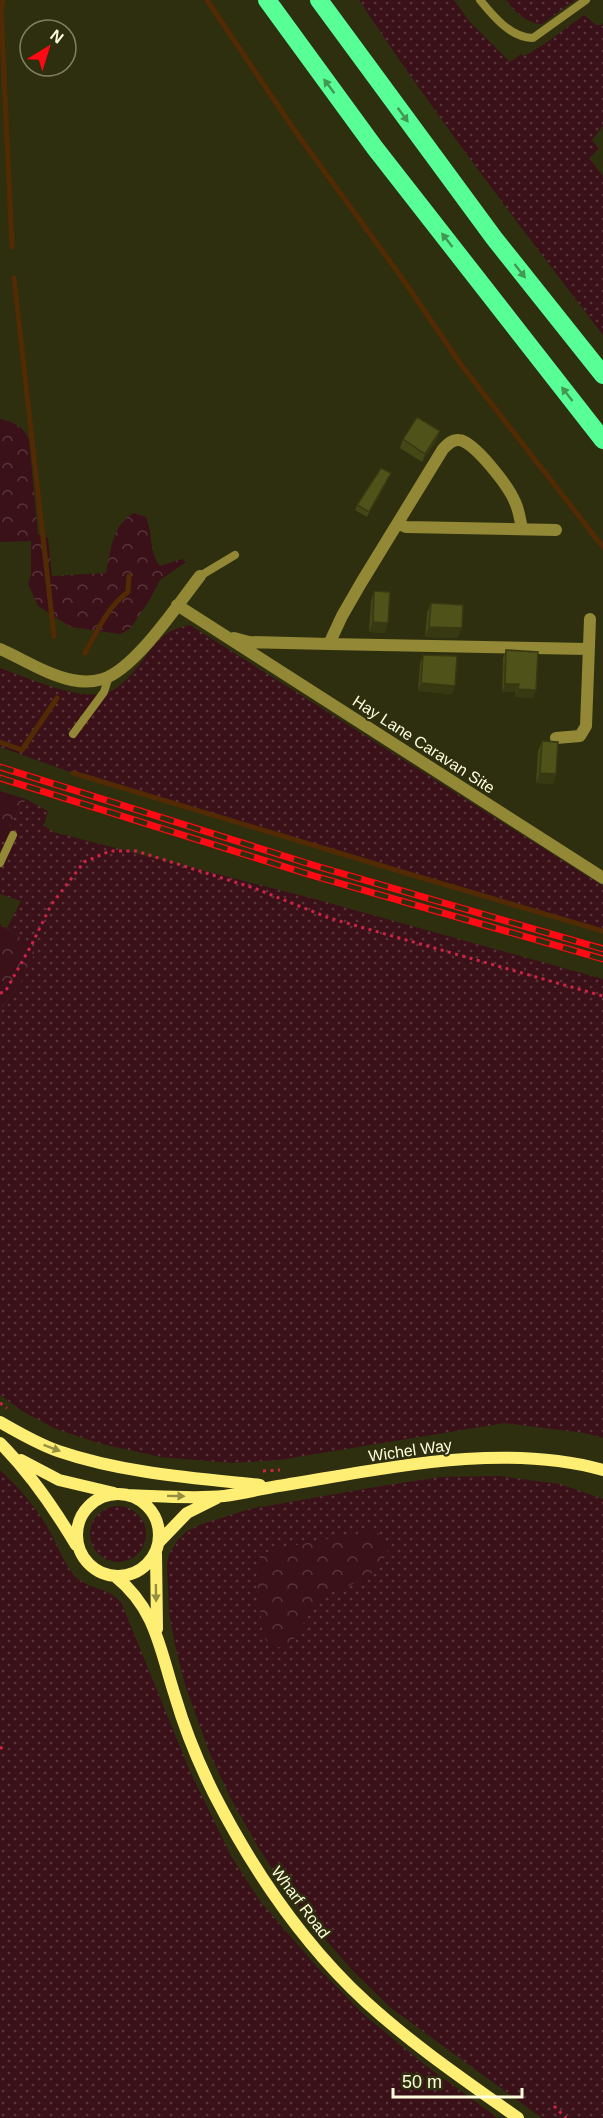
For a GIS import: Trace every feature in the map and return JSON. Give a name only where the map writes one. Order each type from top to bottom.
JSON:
[{"type":"highway","points":[[267,0],[375,148],[603,440]]},
{"type":"highway","points":[[319,0],[494,238],[603,375]]},
{"type":"highway","points":[[325,0],[347,39]]},
{"type":"main road","points":[[0,1422],[39,1443],[84,1458],[147,1471],[276,1487]]},
{"type":"main road","name":"Wharf Road","points":[[0,1443],[45,1496],[88,1564],[96,1570],[116,1577],[139,1598],[157,1633],[185,1728],[205,1777],[243,1848],[288,1914],[324,1958],[377,2012],[518,2118]]},
{"type":"main road","name":"Wharf Road","points":[[14,1457],[59,1480],[138,1499],[151,1510],[158,1525],[157,1633]]},
{"type":"main road","name":"Wichel Way","points":[[123,1494],[223,1496],[432,1462],[482,1458],[557,1462],[603,1470]]},
{"type":"main road","points":[[79,1550],[76,1540],[77,1530],[84,1510],[106,1495],[123,1494]]},
{"type":"main road","name":"Wichel Way","points":[[157,1547],[187,1513],[223,1496]]},
{"type":"main road","points":[[116,1577],[132,1574],[142,1569],[150,1562],[157,1547]]},
{"type":"street","points":[[329,644],[347,608],[443,449],[455,440],[461,440],[475,449],[507,488],[519,510],[522,529]]},
{"type":"street","points":[[399,524],[406,527],[556,530]]},
{"type":"street","points":[[0,649],[62,677],[84,681],[109,676],[129,663],[200,576]]},
{"type":"street","name":"Hay Lane Caravan Site","points":[[177,605],[603,878]]},
{"type":"street","points":[[556,738],[580,736],[586,726],[590,619]]},
{"type":"street","name":"Hay Lane Caravan Site","points":[[227,637],[249,642],[588,649]]},
{"type":"lane","points":[[480,0],[504,26],[519,36],[533,38],[586,0]]},
{"type":"lane","points":[[200,576],[235,555]]},
{"type":"lane","points":[[73,734],[104,692],[109,676]]},
{"type":"lane","points":[[0,863],[13,835]]},
{"type":"path","points":[[0,993],[5,992],[51,905],[84,862],[110,851],[136,851],[254,888],[329,918],[603,996]]},
{"type":"path","points":[[0,1403],[8,1409]]},
{"type":"path","points":[[0,1748],[6,1751]]},
{"type":"path","points":[[554,2106],[566,2118]]},
{"type":"green space","points":[[359,0],[454,0],[469,21],[510,62],[521,54],[524,56],[546,43],[584,15],[596,25],[603,23],[603,126],[592,140],[599,149],[589,158],[603,176],[603,335],[447,128]]},
{"type":"green space","points":[[506,0],[575,0],[542,24],[532,22],[522,16]]},
{"type":"green space","points":[[0,419],[18,425],[29,440],[38,534],[48,538],[52,576],[106,573],[117,531],[121,524],[134,513],[146,517],[154,555],[160,566],[182,559],[186,562],[160,580],[130,629],[120,634],[71,627],[38,606],[28,584],[31,575],[31,541],[0,542]]},
{"type":"green space","points":[[190,625],[603,886],[603,931],[73,773],[0,747],[0,668],[74,693],[104,694],[115,689],[127,679],[163,636]]},
{"type":"green space","points":[[0,791],[26,799],[0,844]]},
{"type":"green space","points":[[26,799],[48,811],[44,825],[53,832],[315,899],[603,979],[603,1438],[585,1433],[505,1423],[279,1460],[232,1463],[160,1457],[98,1443],[56,1429],[22,1411],[0,1395],[0,1010],[21,982],[22,939],[7,928],[21,901],[0,894],[0,844]]},
{"type":"green space","points":[[0,924],[22,939],[35,953],[21,982],[0,1010]]},
{"type":"green space","points":[[0,1470],[38,1512],[73,1574],[84,1583],[109,1593],[121,1602],[190,1771],[231,1856],[260,1901],[317,1967],[363,2014],[425,2065],[498,2118],[0,2118]]},
{"type":"green space","points":[[499,1476],[560,1484],[603,1499],[603,2118],[542,2118],[391,2008],[354,1972],[318,1931],[289,1895],[258,1847],[230,1797],[210,1754],[185,1685],[169,1613],[167,1564],[169,1554],[187,1531],[202,1524],[250,1509],[381,1486],[441,1477]]},
{"type":"green space","points":[[118,1506],[129,1508],[138,1514],[144,1523],[146,1534],[144,1545],[138,1554],[129,1560],[118,1562],[107,1560],[98,1554],[92,1545],[90,1534],[92,1523],[98,1514],[107,1508]]},
{"type":"green space","points":[[374,1530],[384,1540],[388,1553],[368,1578],[325,1595],[315,1605],[290,1645],[285,1649],[269,1644],[263,1636],[256,1570],[262,1554],[276,1549]]},
{"type":"building","points":[[417,417],[440,431],[425,454],[403,439]]},
{"type":"building","points":[[381,468],[391,473],[369,512],[357,505]]},
{"type":"building","points":[[374,591],[390,592],[388,623],[373,622]]},
{"type":"building","points":[[431,603],[463,605],[462,628],[429,627]]},
{"type":"building","points":[[506,650],[538,652],[536,690],[518,689],[519,684],[505,684]]},
{"type":"building","points":[[423,655],[457,656],[455,686],[421,683]]},
{"type":"building","points":[[542,741],[558,742],[556,774],[540,773]]},
{"type":"waterway","points":[[3,0],[1,10],[12,247]]},
{"type":"waterway","points":[[207,0],[295,131],[402,278],[462,366],[603,547]]},
{"type":"waterway","points":[[14,278],[54,636]]},
{"type":"waterway","points":[[85,653],[108,612],[128,592],[129,576]]},
{"type":"waterway","points":[[0,742],[22,750],[57,698]]},
{"type":"waterway","points":[[73,773],[603,931]]},
{"type":"railway","points":[[0,767],[316,866],[603,949]]},
{"type":"railway","points":[[0,778],[311,875],[603,959]]}]
